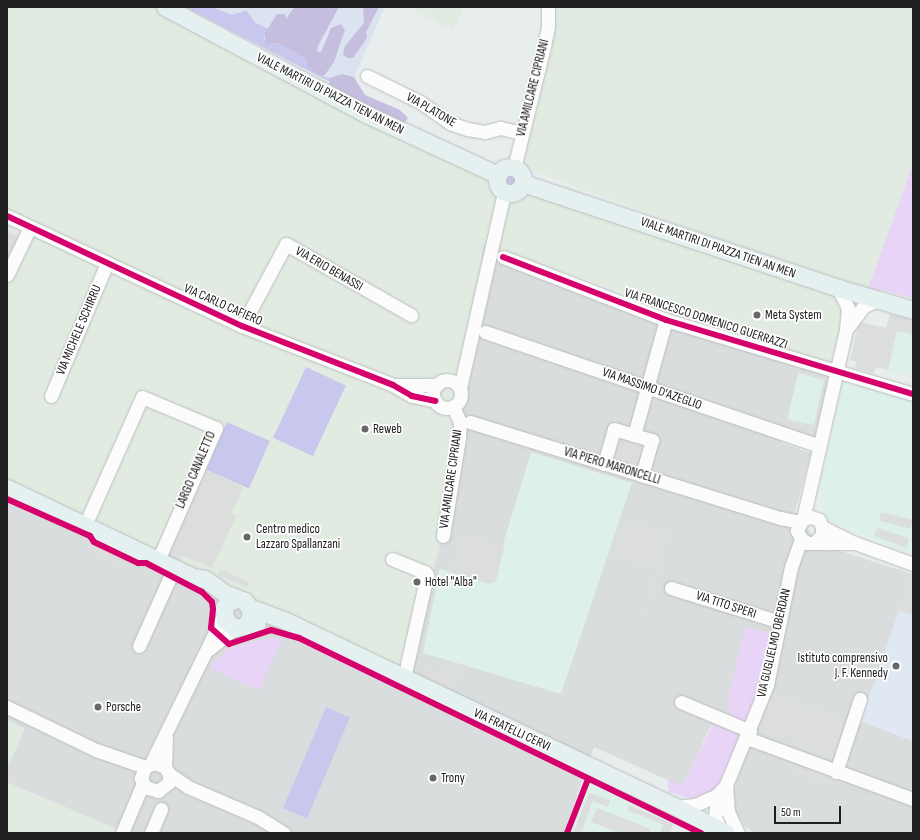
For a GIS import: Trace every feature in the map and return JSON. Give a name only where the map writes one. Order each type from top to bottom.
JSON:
[{"type":"main road","name":"VIALE MARTIRI DI PIAZZA TIEN AN MEN","points":[[165,7],[366,114],[498,175]]},
{"type":"main road","points":[[507,168],[514,168],[521,173],[523,183],[516,192],[504,192],[498,183],[498,175],[507,168]]},
{"type":"main road","name":"VIALE MARTIRI DI PIAZZA TIEN AN MEN","points":[[523,183],[838,288],[913,310]]},
{"type":"main road","name":"VIA FRATELLI CERVI","points":[[7,488],[193,577],[205,579],[220,591],[244,603],[286,621],[296,628],[676,806],[723,831]]},
{"type":"main road","name":"VIA FRATELLI CERVI","points":[[193,577],[210,592],[232,620],[296,628]]},
{"type":"main road","points":[[244,603],[251,617],[232,620],[227,604],[244,603]]},
{"type":"street","name":"VIA AMILCARE CIPRIANI","points":[[514,168],[544,47],[548,27],[548,7]]},
{"type":"street","name":"VIA PLATONE","points":[[367,76],[420,102],[450,123],[467,129],[485,132],[500,128],[522,133]]},
{"type":"street","points":[[469,343],[442,382],[433,392],[435,401],[444,408],[453,407],[461,398],[460,388],[469,343],[504,192]]},
{"type":"street","name":"VIA CARLO CAFIERO","points":[[7,216],[242,326],[393,385],[412,396],[435,401]]},
{"type":"street","points":[[7,275],[30,227]]},
{"type":"street","name":"VIA ERIO BENASSI","points":[[242,326],[286,244],[411,315]]},
{"type":"street","name":"VIA FRANCESCO DOMENICO GUERRAZZI","points":[[503,257],[666,320],[913,394]]},
{"type":"street","name":"VIA MICHELE SCHIRRU","points":[[50,396],[107,263]]},
{"type":"street","name":"VIA GUGLIELMO OBERDAN","points":[[676,806],[696,806],[717,795],[726,785],[748,735],[767,685],[791,567],[804,532],[808,495],[846,330],[848,308],[838,288]]},
{"type":"street","name":"VIA GUGLIELMO OBERDAN","points":[[846,330],[855,315],[864,306],[878,300]]},
{"type":"street","points":[[634,435],[666,320]]},
{"type":"street","name":"VIA MASSIMO D'AZEGLIO","points":[[485,332],[819,446]]},
{"type":"street","points":[[442,382],[454,382],[460,388]]},
{"type":"street","name":"VIA CARLO CAFIERO","points":[[393,385],[442,382]]},
{"type":"street","name":"LARGO CANALETTO","points":[[85,525],[142,397],[216,428],[158,560]]},
{"type":"street","points":[[453,407],[465,422]]},
{"type":"street","name":"VIA AMILCARE CIPRIANI","points":[[443,536],[465,422]]},
{"type":"street","name":"VIA PIERO MARONCELLI","points":[[465,422],[780,518],[804,532]]},
{"type":"street","points":[[604,464],[614,429],[652,440],[642,476]]},
{"type":"street","points":[[808,495],[821,524]]},
{"type":"street","points":[[855,543],[811,517],[804,532],[855,543],[913,564]]},
{"type":"street","name":"VIA GUGLIELMO OBERDAN","points":[[804,532],[822,535],[821,524]]},
{"type":"street","points":[[392,559],[425,572],[427,575],[404,678]]},
{"type":"street","points":[[139,646],[174,568]]},
{"type":"street","name":"VIA TITO SPERI","points":[[671,588],[780,622]]},
{"type":"street","points":[[122,833],[145,773],[166,734],[205,653],[232,620]]},
{"type":"street","points":[[836,772],[860,699]]},
{"type":"street","points":[[681,702],[748,735],[836,772],[913,799]]},
{"type":"street","points":[[7,707],[145,773],[159,790],[215,799]]},
{"type":"street","points":[[130,815],[140,802],[169,782],[167,770],[166,734]]},
{"type":"street","points":[[145,773],[158,763],[188,787],[215,799],[266,828],[284,833]]},
{"type":"street","name":"VIA GUGLIELMO OBERDAN","points":[[726,785],[728,812],[738,833]]},
{"type":"street","points":[[717,795],[715,817],[723,831]]},
{"type":"street","points":[[151,833],[161,809]]},
{"type":"shaded area","points":[[7,7],[271,64],[524,181],[497,258],[800,365],[782,443],[811,453],[795,512],[825,551],[837,550],[912,574],[861,721],[913,741],[913,833],[754,833],[743,825],[735,809],[734,789],[750,744],[711,725],[683,787],[594,747],[564,833],[7,833]]},
{"type":"shaded area","points":[[7,7],[154,7],[363,118],[479,172],[832,290],[845,310],[831,365],[484,244],[443,536],[404,678],[7,488]]},
{"type":"shaded area","points":[[185,7],[212,7],[232,15],[246,10],[256,23],[268,29],[264,39],[271,45],[278,43],[307,60],[318,75],[330,78],[330,82]]},
{"type":"shaded area","points":[[212,7],[297,7],[293,9],[286,20],[277,14],[268,29],[260,26],[250,15],[241,11],[232,15],[226,15]]},
{"type":"shaded area","points":[[297,7],[339,7],[318,46],[317,52],[321,52],[331,28],[341,24],[345,30],[334,62],[324,76],[318,75],[307,66],[307,60],[278,43],[265,46],[265,33],[277,14],[285,14],[286,19],[293,9]]},
{"type":"shaded area","points":[[339,7],[385,7],[354,77],[342,74],[330,78],[324,76],[334,62],[345,30],[341,25],[328,33],[321,52],[317,52],[318,46]]},
{"type":"shaded area","points":[[363,7],[379,7],[366,32],[367,38],[353,58],[347,58],[343,54],[345,46],[364,23]]},
{"type":"shaded area","points":[[409,7],[464,7],[453,30]]},
{"type":"shaded area","points":[[556,7],[913,7],[913,298],[882,290],[878,292],[747,250],[522,167],[556,22]]},
{"type":"shaded area","points":[[342,74],[354,77],[365,95],[400,110],[408,118],[403,125],[329,91],[330,78]]},
{"type":"shaded area","points":[[913,164],[913,298],[882,290],[878,292],[868,289]]},
{"type":"shaded area","points":[[510,172],[516,175],[519,181],[516,187],[510,190],[504,187],[501,181],[504,175]]},
{"type":"shaded area","points":[[7,231],[24,239],[7,275]]},
{"type":"shaded area","points":[[890,314],[913,319],[913,335],[897,331],[888,370],[876,367],[874,373],[855,368],[857,362],[850,360],[859,322],[886,328]]},
{"type":"shaded area","points":[[897,331],[913,335],[913,377],[888,370]]},
{"type":"shaded area","points":[[801,364],[830,372],[818,443],[785,433]]},
{"type":"shaded area","points":[[801,364],[830,372],[818,443],[785,433],[787,420],[814,425],[824,380],[798,373]]},
{"type":"shaded area","points":[[306,367],[346,386],[313,456],[273,438]]},
{"type":"shaded area","points":[[849,380],[913,397],[913,554],[828,522],[820,505],[822,477],[842,385]]},
{"type":"shaded area","points":[[227,422],[270,441],[249,489],[206,470]]},
{"type":"shaded area","points":[[614,429],[652,440],[643,475],[604,464]]},
{"type":"shaded area","points":[[531,452],[632,483],[561,694],[423,653],[440,569],[491,584]]},
{"type":"shaded area","points":[[206,470],[243,487],[231,514],[236,516],[212,568],[182,555],[178,564],[166,559]]},
{"type":"shaded area","points":[[881,512],[913,520],[911,529],[879,521]]},
{"type":"shaded area","points":[[621,518],[672,532],[644,623],[641,623],[655,570],[609,554]]},
{"type":"shaded area","points":[[877,528],[909,538],[907,548],[874,536]]},
{"type":"shaded area","points":[[458,533],[505,544],[496,583],[449,572]]},
{"type":"shaded area","points":[[89,544],[132,564],[128,572],[85,552]]},
{"type":"shaded area","points":[[220,569],[249,582],[247,587],[218,574]]},
{"type":"shaded area","name":"Istituto comprensivo J. F. Kennedy","points":[[913,574],[913,741],[861,721]]},
{"type":"shaded area","points":[[913,574],[913,615],[898,610]]},
{"type":"shaded area","points":[[745,627],[775,634],[754,712],[747,727],[733,720],[730,707],[727,705]]},
{"type":"shaded area","points":[[268,638],[283,639],[259,690],[209,668],[229,648]]},
{"type":"shaded area","points":[[447,662],[464,669],[456,690],[422,674],[425,667],[441,674]]},
{"type":"shaded area","points":[[772,692],[853,720],[838,761],[761,732],[760,722]]},
{"type":"shaded area","points":[[326,707],[350,717],[307,818],[283,808]]},
{"type":"shaded area","points":[[7,720],[25,728],[7,769]]},
{"type":"shaded area","points":[[713,724],[740,736],[715,792],[700,801],[669,792],[668,780],[683,786]]},
{"type":"shaded area","points":[[792,756],[843,774],[838,789],[787,771]]},
{"type":"shaded area","points":[[588,779],[675,819],[670,833],[567,833]]},
{"type":"shaded area","points":[[7,782],[117,829],[115,833],[7,833]]},
{"type":"shaded area","points":[[589,793],[610,800],[608,807],[593,801],[581,833],[573,833]]},
{"type":"shaded area","points":[[629,805],[673,824],[670,833],[660,833],[663,825],[627,810]]},
{"type":"shaded area","points":[[597,808],[651,829],[649,833],[620,833],[591,822]]},
{"type":"cycle path","points":[[7,216],[242,326],[393,385],[412,396],[435,401]]},
{"type":"cycle path","points":[[503,257],[666,320],[913,394]]},
{"type":"cycle path","points":[[7,499],[90,536],[94,542],[138,563],[146,563],[202,592],[212,602],[213,609],[211,628],[229,644],[271,630],[299,638],[701,833]]},
{"type":"cycle path","points":[[567,833],[588,779]]},
{"type":"place","name":"Meta System","points":[[757,315]]},
{"type":"place","name":"Reweb","points":[[365,429]]},
{"type":"place","name":"Centro medico Lazzaro Spallanzani","points":[[247,537]]},
{"type":"place","name":"Hotel \"Alba\"","points":[[417,582]]},
{"type":"place","name":"Istituto comprensivo J. F. Kennedy","points":[[896,666]]},
{"type":"place","name":"Porsche","points":[[98,707]]},
{"type":"place","name":"Trony","points":[[433,778]]}]
